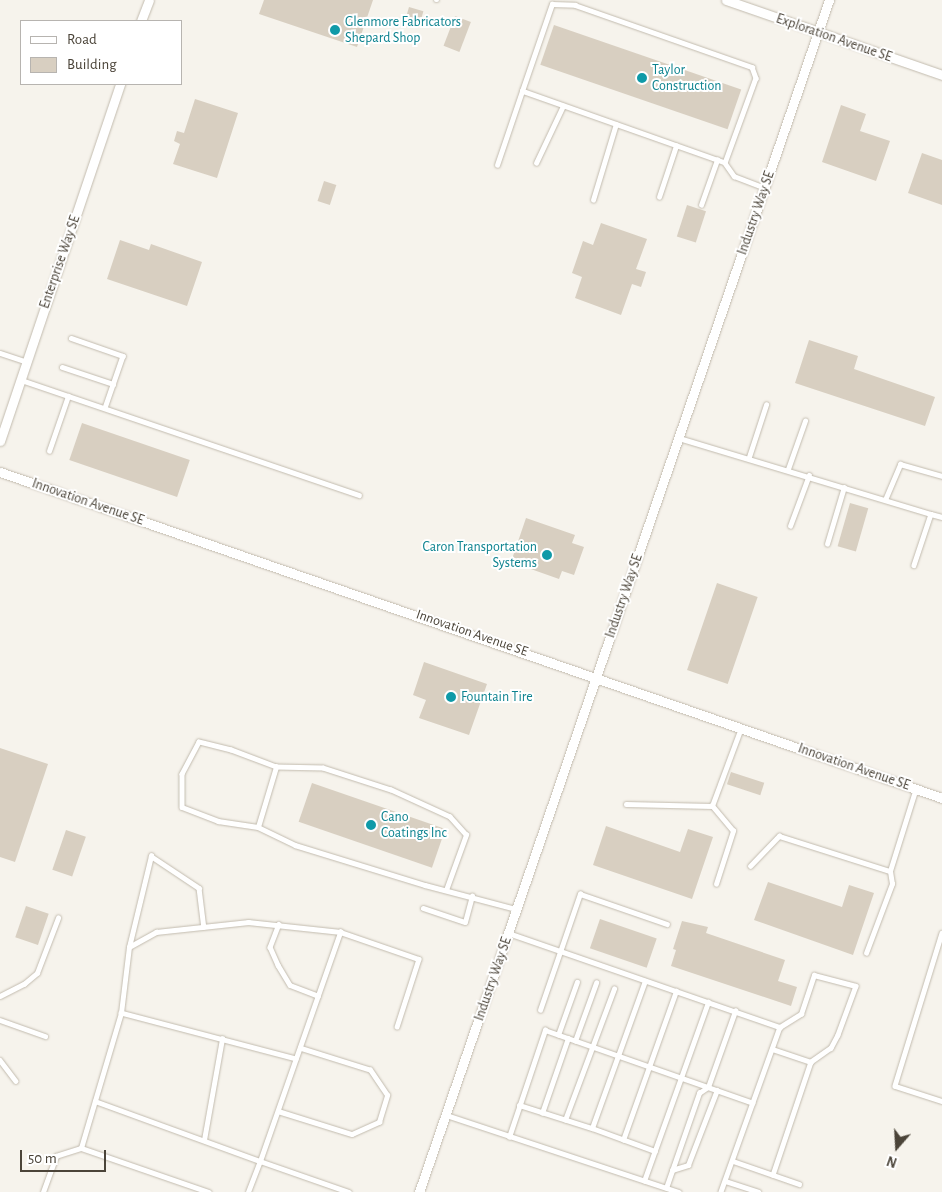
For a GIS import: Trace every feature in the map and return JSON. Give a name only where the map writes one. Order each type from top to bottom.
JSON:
[{"type":"street","points":[[141,20],[148,0]]},
{"type":"street","name":"Exploration Avenue SE","points":[[726,0],[942,75]]},
{"type":"street","name":"Industry Way SE","points":[[419,1192],[829,0]]},
{"type":"street","name":"Enterprise Way SE","points":[[0,441],[120,85]]},
{"type":"street","name":"Innovation Avenue SE","points":[[0,472],[597,676],[942,798]]},
{"type":"lane","points":[[497,165],[552,4],[576,2],[752,67],[756,78],[725,164]]},
{"type":"lane","points":[[522,91],[717,160],[725,164],[734,176],[764,188]]},
{"type":"lane","points":[[536,163],[563,106]]},
{"type":"lane","points":[[593,200],[616,124]]},
{"type":"lane","points":[[659,197],[676,146]]},
{"type":"lane","points":[[701,205],[717,160]]},
{"type":"lane","points":[[71,338],[123,356],[105,408]]},
{"type":"lane","points":[[0,353],[26,362]]},
{"type":"lane","points":[[62,367],[113,384]]},
{"type":"lane","points":[[21,380],[358,495]]},
{"type":"lane","points":[[49,451],[68,396]]},
{"type":"lane","points":[[749,457],[766,405]]},
{"type":"lane","points":[[788,469],[805,421]]},
{"type":"lane","points":[[679,438],[749,457],[942,517]]},
{"type":"lane","points":[[885,500],[900,464],[942,476]]},
{"type":"lane","points":[[790,526],[809,476]]},
{"type":"lane","points":[[827,544],[844,487]]},
{"type":"lane","points":[[914,565],[931,514]]},
{"type":"lane","points":[[712,806],[742,727]]},
{"type":"lane","points":[[446,890],[466,835],[450,817],[391,790],[323,768],[276,767],[231,750],[199,742],[182,774],[182,807],[218,820],[258,827],[296,845],[446,890],[516,909]]},
{"type":"lane","points":[[258,827],[276,767]]},
{"type":"lane","points":[[866,953],[892,884],[890,871],[916,788]]},
{"type":"lane","points":[[626,804],[712,806],[733,831],[716,884]]},
{"type":"lane","points":[[750,866],[779,836],[890,871]]},
{"type":"lane","points":[[81,1148],[120,1013],[129,947],[151,856],[199,888],[204,927]]},
{"type":"lane","points":[[540,1010],[580,894],[667,924]]},
{"type":"lane","points":[[423,908],[465,922],[472,896]]},
{"type":"lane","points":[[0,996],[37,973],[58,918]]},
{"type":"lane","points":[[129,947],[156,932],[248,922],[340,932],[419,959],[397,1027]]},
{"type":"lane","points":[[279,924],[270,947],[278,965],[290,985],[318,996]]},
{"type":"lane","points":[[248,1192],[340,932]]},
{"type":"lane","points":[[508,933],[780,1027]]},
{"type":"lane","points":[[942,933],[895,1086],[942,1101]]},
{"type":"lane","points":[[721,1192],[780,1027],[801,1014],[814,975],[856,986],[838,1035],[830,1048],[811,1062],[773,1175]]},
{"type":"lane","points":[[592,1128],[616,1055],[646,980]]},
{"type":"lane","points":[[558,1035],[577,982]]},
{"type":"lane","points":[[575,1041],[596,983]]},
{"type":"lane","points":[[565,1120],[614,989]]},
{"type":"lane","points":[[623,1140],[676,991]]},
{"type":"lane","points":[[644,1180],[708,1002]]},
{"type":"lane","points":[[666,1188],[699,1093],[708,1086],[735,1011]]},
{"type":"lane","points":[[120,1013],[296,1059]]},
{"type":"lane","points":[[0,1020],[45,1036]]},
{"type":"lane","points":[[509,1137],[544,1030],[753,1103]]},
{"type":"lane","points":[[542,1113],[568,1038]]},
{"type":"lane","points":[[204,1140],[222,1039]]},
{"type":"lane","points":[[278,1111],[352,1134],[379,1122],[387,1095],[370,1070],[300,1048]]},
{"type":"lane","points":[[772,1050],[811,1062]]},
{"type":"lane","points":[[0,1060],[16,1080]]},
{"type":"lane","points":[[672,1170],[688,1164],[717,1090]]},
{"type":"lane","points":[[94,1101],[349,1192]]},
{"type":"lane","points":[[519,1106],[592,1128],[655,1151]]},
{"type":"lane","points":[[446,1115],[680,1192]]},
{"type":"lane","points":[[42,1192],[56,1156],[81,1148],[209,1192]]},
{"type":"lane","points":[[733,1161],[799,1184]]},
{"type":"lane","points":[[725,1181],[758,1192]]},
{"type":"building","name":"Glenmore Fabricators Shepard Shop","points":[[264,0],[373,0],[357,47],[259,14]]},
{"type":"building","points":[[409,7],[423,11],[419,27],[404,23]]},
{"type":"building","points":[[455,16],[471,22],[459,52],[444,46]]},
{"type":"building","name":"Taylor Construction","points":[[554,25],[741,89],[728,129],[540,65]]},
{"type":"building","points":[[195,99],[238,113],[217,178],[173,164],[180,144],[174,141],[177,131],[184,133]]},
{"type":"building","points":[[841,105],[866,114],[860,131],[890,141],[876,181],[822,162]]},
{"type":"building","points":[[922,153],[942,160],[942,205],[908,193]]},
{"type":"building","points":[[324,181],[336,185],[330,205],[318,201]]},
{"type":"building","points":[[687,205],[706,211],[696,243],[677,236]]},
{"type":"building","points":[[601,223],[647,239],[636,269],[646,272],[641,287],[632,284],[621,315],[575,298],[582,277],[572,273],[583,241],[593,245]]},
{"type":"building","points":[[120,240],[149,250],[151,244],[202,262],[187,306],[107,279]]},
{"type":"building","points":[[809,340],[858,356],[854,369],[935,397],[925,426],[795,383]]},
{"type":"building","points":[[82,423],[190,460],[177,497],[69,460]]},
{"type":"building","points":[[850,503],[868,508],[856,551],[838,546]]},
{"type":"building","name":"Caron Transportation Systems","points":[[526,518],[575,535],[572,543],[584,547],[574,575],[562,571],[559,579],[511,562]]},
{"type":"building","points":[[717,583],[758,597],[728,684],[687,670]]},
{"type":"building","name":"Fountain Tire","points":[[424,662],[487,684],[469,735],[419,718],[426,700],[413,695]]},
{"type":"building","points":[[0,748],[48,764],[15,862],[0,857]]},
{"type":"building","points":[[731,772],[764,783],[760,795],[727,784]]},
{"type":"building","name":"Cano Coatings Inc","points":[[312,783],[445,829],[432,868],[299,822]]},
{"type":"building","points":[[606,826],[680,852],[688,829],[713,837],[692,899],[593,865]]},
{"type":"building","points":[[66,830],[86,837],[72,877],[52,870]]},
{"type":"building","points":[[768,882],[842,907],[849,885],[874,893],[853,955],[754,920]]},
{"type":"building","points":[[26,906],[49,914],[38,945],[15,937]]},
{"type":"building","points":[[600,919],[657,939],[647,968],[590,948]]},
{"type":"building","points":[[682,921],[708,927],[706,933],[785,960],[778,981],[797,987],[791,1006],[671,966],[676,950],[673,949]]},
{"type":"place","name":"Glenmore Fabricators Shepard Shop","points":[[335,30]]},
{"type":"place","name":"Taylor Construction","points":[[642,78]]},
{"type":"place","name":"Caron Transportation Systems","points":[[547,555]]},
{"type":"place","name":"Fountain Tire","points":[[451,697]]},
{"type":"place","name":"Cano Coatings Inc","points":[[371,825]]}]
